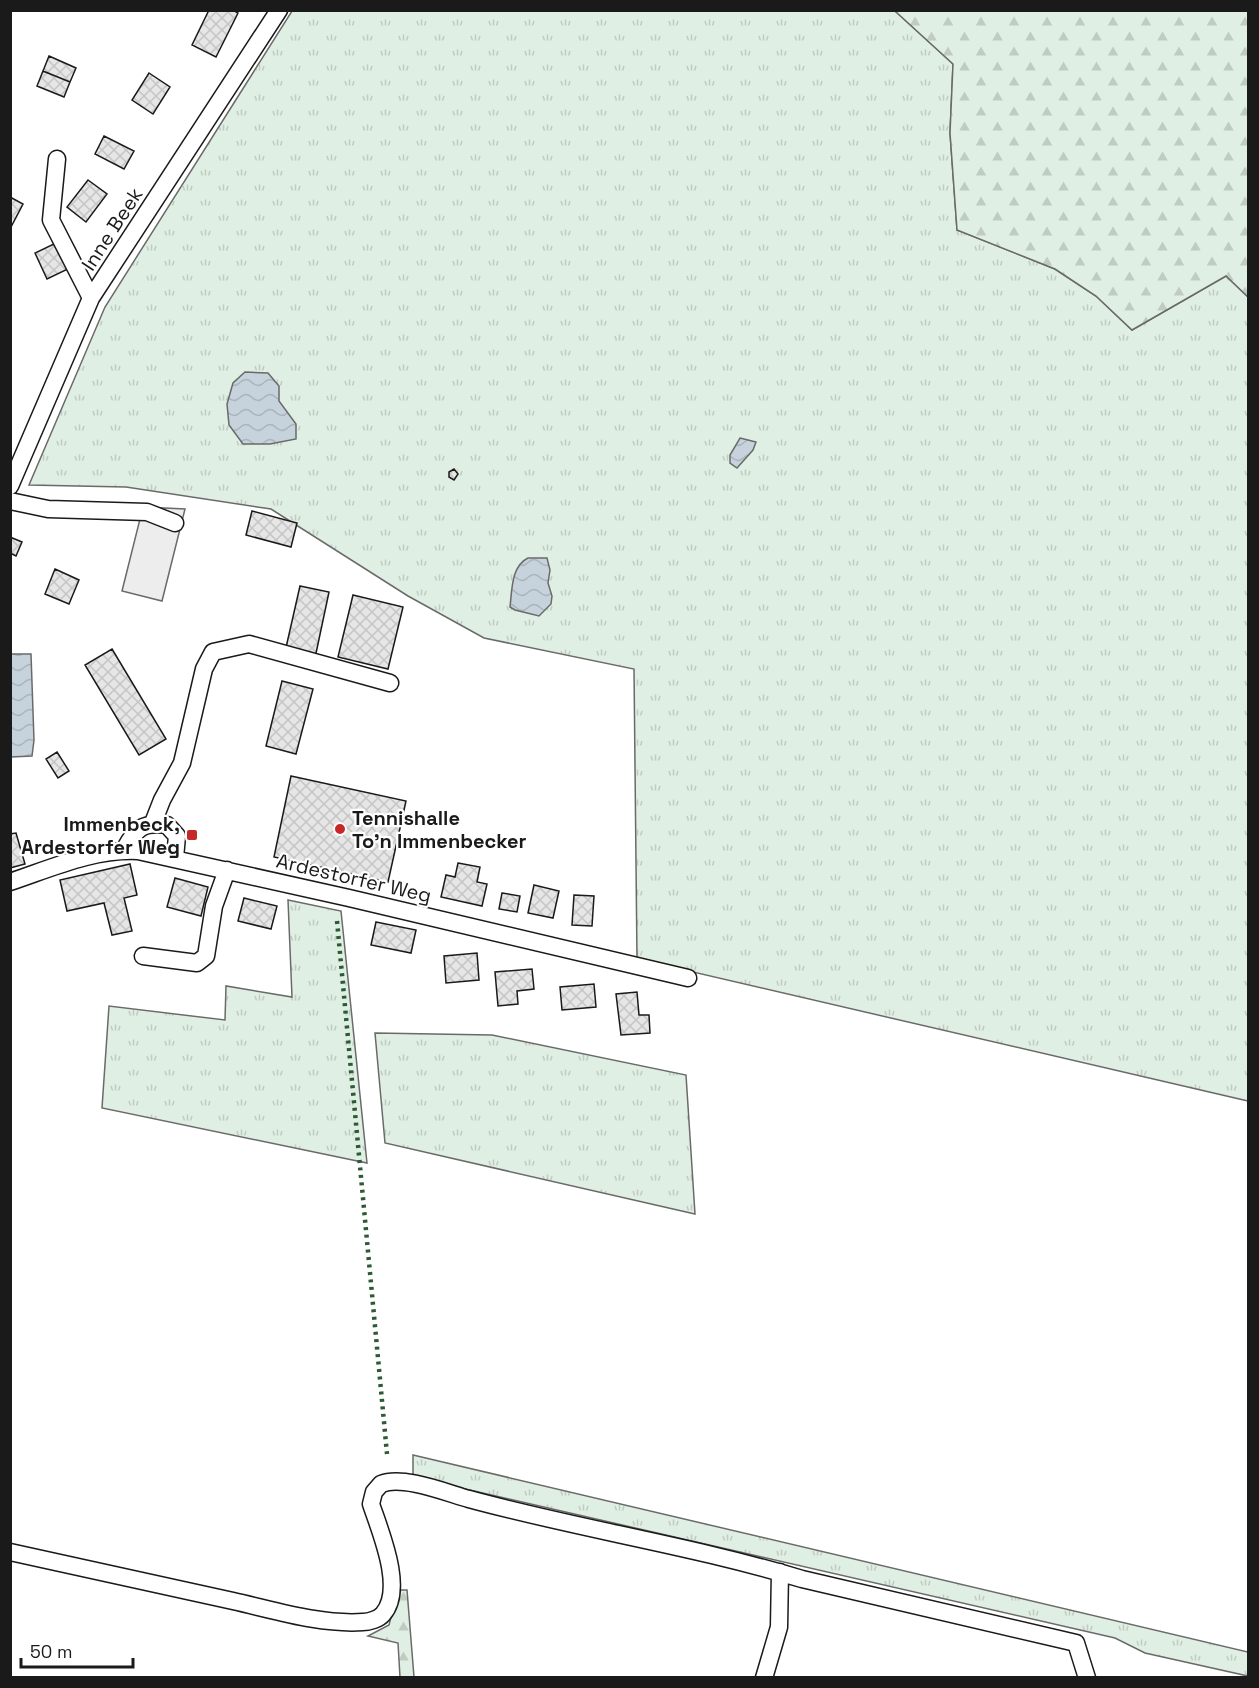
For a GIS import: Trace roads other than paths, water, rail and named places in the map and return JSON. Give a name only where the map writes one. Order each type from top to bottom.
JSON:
[{"type":"street","name":"Inne Beek","points":[[10,486],[91,298],[279,10]]},
{"type":"street","points":[[57,159],[51,220],[91,298]]},
{"type":"street","points":[[10,501],[48,509],[147,512],[175,523]]},
{"type":"street","points":[[153,823],[182,763],[204,669],[213,652],[249,644],[390,683]]},
{"type":"street","points":[[124,850],[139,828],[153,823],[167,825],[177,836],[175,858]]},
{"type":"street","name":"Ardestorfer Weg","points":[[10,882],[88,855],[124,850],[175,858],[688,978]]},
{"type":"street","points":[[142,956],[197,963],[206,956],[214,906],[227,870]]},
{"type":"street","points":[[10,1552],[312,1618],[363,1622],[383,1614],[392,1586],[386,1549],[371,1504],[372,1497],[381,1484],[403,1481],[503,1508],[1076,1643],[1088,1677]]},
{"type":"street","points":[[764,1677],[779,1627],[780,1572]]},
{"type":"street","points":[[772,1651],[778,1677]]},
{"type":"water","points":[[245,372],[268,373],[279,386],[279,401],[296,424],[296,439],[270,444],[243,444],[229,425],[227,404],[233,383]]},
{"type":"water","points":[[740,438],[756,442],[753,450],[737,468],[730,463],[730,455]]},
{"type":"water","points":[[528,558],[547,558],[550,570],[548,583],[552,596],[551,604],[539,616],[510,607],[515,573],[522,562]]},
{"type":"water","points":[[11,654],[31,654],[34,740],[32,756],[11,757]]},
{"type":"place","name":"Tennishalle To'n Immenbecker","points":[[340,829]]},
{"type":"place","name":"Immenbeck, Ardestorfer Weg","points":[[192,835]]}]
